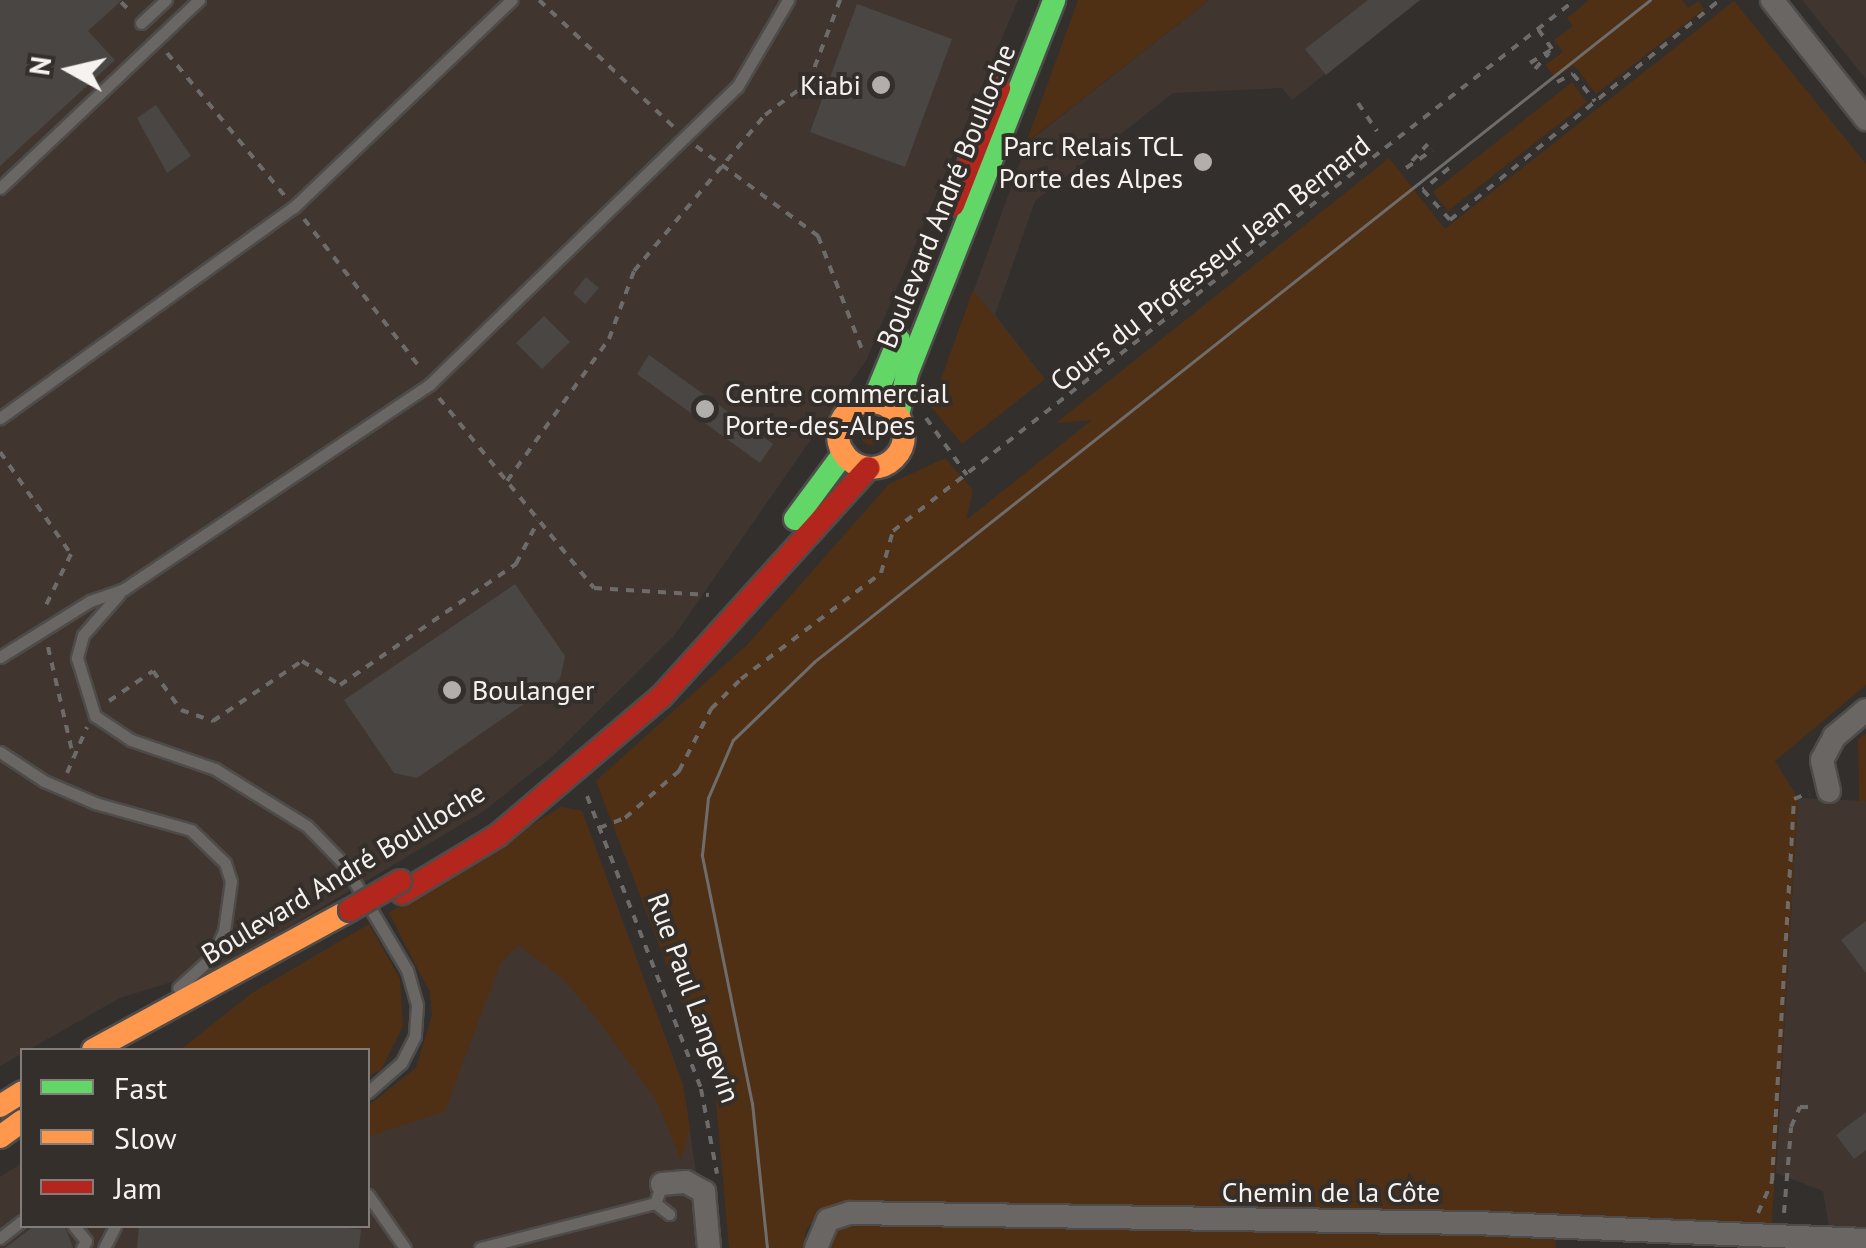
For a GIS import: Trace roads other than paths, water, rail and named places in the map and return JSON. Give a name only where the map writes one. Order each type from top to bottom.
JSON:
[{"type":"main road","name":"Boulevard André Boulloche","points":[[401,887],[550,780],[656,678],[750,578],[844,453],[842,419],[873,402],[1034,0]]},
{"type":"main road","name":"Boulevard André Boulloche","points":[[101,1048],[138,1039],[498,835],[661,697],[868,468],[890,462],[900,451],[909,413],[914,357],[1054,0]]},
{"type":"main road","points":[[873,402],[909,413]]},
{"type":"main road","points":[[844,453],[868,468]]},
{"type":"street","points":[[1772,0],[1866,119]]},
{"type":"street","points":[[1829,791],[1822,760],[1834,736],[1866,710]]},
{"type":"street","points":[[658,1193],[686,1182],[704,1192],[709,1248]]},
{"type":"street","name":"Chemin de la Côte","points":[[816,1248],[828,1220],[850,1214],[1476,1222],[1754,1238],[1866,1240]]},
{"type":"lane","points":[[141,23],[166,0]]},
{"type":"lane","points":[[0,198],[199,0]]},
{"type":"lane","points":[[0,418],[294,206],[511,0]]},
{"type":"lane","points":[[0,657],[44,628],[124,589],[430,384],[686,139],[754,66],[788,0]]},
{"type":"lane","points":[[0,188],[157,42]]},
{"type":"lane","points":[[124,589],[89,626],[77,658],[95,716],[130,740],[194,759],[306,826],[344,864],[407,970],[418,1005],[409,1050],[370,1090]]},
{"type":"lane","points":[[0,752],[44,781],[95,802],[191,830],[225,863],[230,904],[213,956],[138,1039]]},
{"type":"lane","points":[[480,1248],[658,1193],[669,1214]]},
{"type":"lane","points":[[370,1197],[405,1248]]},
{"type":"lane","points":[[0,1238],[20,1222]]},
{"type":"tram line","points":[[767,1248],[752,1104],[702,855],[708,798],[733,740],[814,662],[1650,0]]},
{"type":"place","name":"Kiabi","points":[[881,85]]},
{"type":"place","name":"Parc Relais TCL Porte des Alpes","points":[[1203,162]]},
{"type":"place","name":"Centre commercial Porte-des-Alpes","points":[[705,409]]},
{"type":"place","name":"Boulanger","points":[[452,690]]}]
